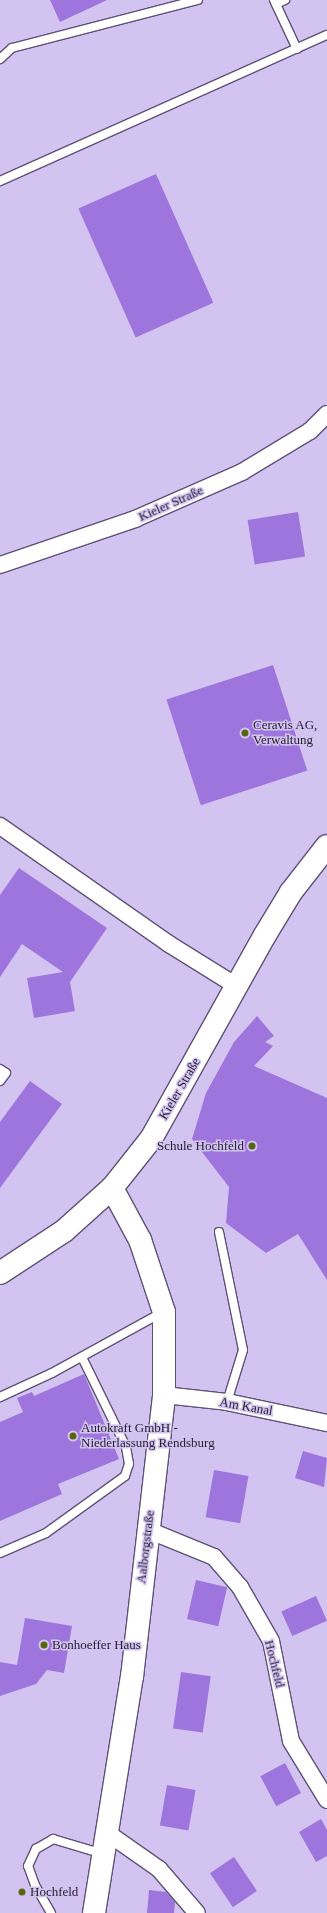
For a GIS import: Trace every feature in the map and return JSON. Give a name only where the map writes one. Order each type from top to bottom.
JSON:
[{"type":"street","name":"Kieler Straße","points":[[0,565],[135,519],[242,472],[310,431],[327,414]]},
{"type":"street","points":[[0,826],[169,944],[238,987]]},
{"type":"street","name":"Kieler Straße","points":[[0,1273],[64,1231],[112,1188],[151,1139],[291,892],[327,846]]},
{"type":"street","name":"Aalborgstraße","points":[[94,1913],[106,1855],[132,1677],[164,1394],[164,1312],[140,1240],[112,1188]]},
{"type":"street","name":"Am Kanal","points":[[164,1394],[227,1402],[327,1422]]},
{"type":"street","name":"Hochfeld","points":[[148,1530],[214,1557],[240,1587],[271,1641],[291,1741],[327,1800]]},
{"type":"street","points":[[109,1834],[159,1869],[197,1913]]},
{"type":"lane","points":[[0,59],[12,48],[198,0]]},
{"type":"lane","points":[[285,0],[275,2],[297,49]]},
{"type":"lane","points":[[0,181],[327,35]]},
{"type":"lane","points":[[0,1069],[6,1073],[0,1081]]},
{"type":"lane","points":[[219,1232],[242,1350],[227,1402]]},
{"type":"lane","points":[[0,1397],[82,1357],[164,1312]]},
{"type":"lane","points":[[0,1553],[46,1532],[125,1476],[129,1464],[126,1447],[82,1357]]},
{"type":"lane","points":[[51,1913],[34,1885],[28,1866],[36,1849],[53,1839],[106,1855]]},
{"type":"building","points":[[50,0],[107,0],[60,22]]},
{"type":"building","points":[[156,174],[213,303],[136,337],[78,209]]},
{"type":"building","points":[[298,512],[305,556],[255,564],[248,520]]},
{"type":"building","name":"Ceravis AG, Verwaltung","points":[[273,665],[307,771],[201,805],[166,700]]},
{"type":"building","points":[[19,868],[107,928],[70,982],[75,1011],[34,1018],[27,978],[63,972],[22,944],[0,977],[0,895]]},
{"type":"building","name":"Schule Hochfeld","points":[[257,1016],[274,1036],[265,1042],[273,1046],[254,1066],[327,1098],[327,1280],[298,1234],[266,1253],[226,1223],[229,1187],[192,1139],[206,1093],[234,1042]]},
{"type":"building","points":[[30,1081],[62,1104],[0,1188],[0,1122]]},
{"type":"building","points":[[84,1374],[119,1459],[58,1484],[62,1494],[0,1521],[0,1422],[23,1412],[17,1398],[32,1392],[34,1396]]},
{"type":"building","points":[[303,1451],[327,1458],[324,1487],[295,1478]]},
{"type":"building","points":[[214,1470],[248,1476],[240,1523],[206,1517]]},
{"type":"building","points":[[196,1580],[227,1587],[218,1626],[187,1619]]},
{"type":"building","points":[[316,1596],[327,1621],[292,1636],[281,1611]]},
{"type":"building","name":"Bonhoeffer Haus","points":[[25,1618],[72,1626],[64,1673],[47,1670],[36,1684],[0,1696],[0,1662],[17,1665]]},
{"type":"building","points":[[181,1672],[211,1676],[203,1733],[173,1728]]},
{"type":"building","points":[[285,1763],[301,1793],[276,1806],[260,1776]]},
{"type":"building","points":[[167,1785],[196,1790],[188,1830],[160,1825]]},
{"type":"building","points":[[321,1819],[327,1830],[327,1856],[316,1862],[299,1832]]},
{"type":"building","points":[[234,1857],[257,1891],[233,1907],[210,1873]]},
{"type":"building","points":[[149,1890],[166,1892],[175,1902],[174,1913],[147,1913]]},
{"type":"place","name":"Ceravis AG, Verwaltung","points":[[245,733]]},
{"type":"place","name":"Schule Hochfeld","points":[[252,1146]]},
{"type":"place","name":"Autokraft GmbH - Niederlassung Rendsburg","points":[[73,1436]]},
{"type":"place","name":"Bonhoeffer Haus","points":[[44,1645]]},
{"type":"place","name":"Hochfeld","points":[[22,1892]]}]
